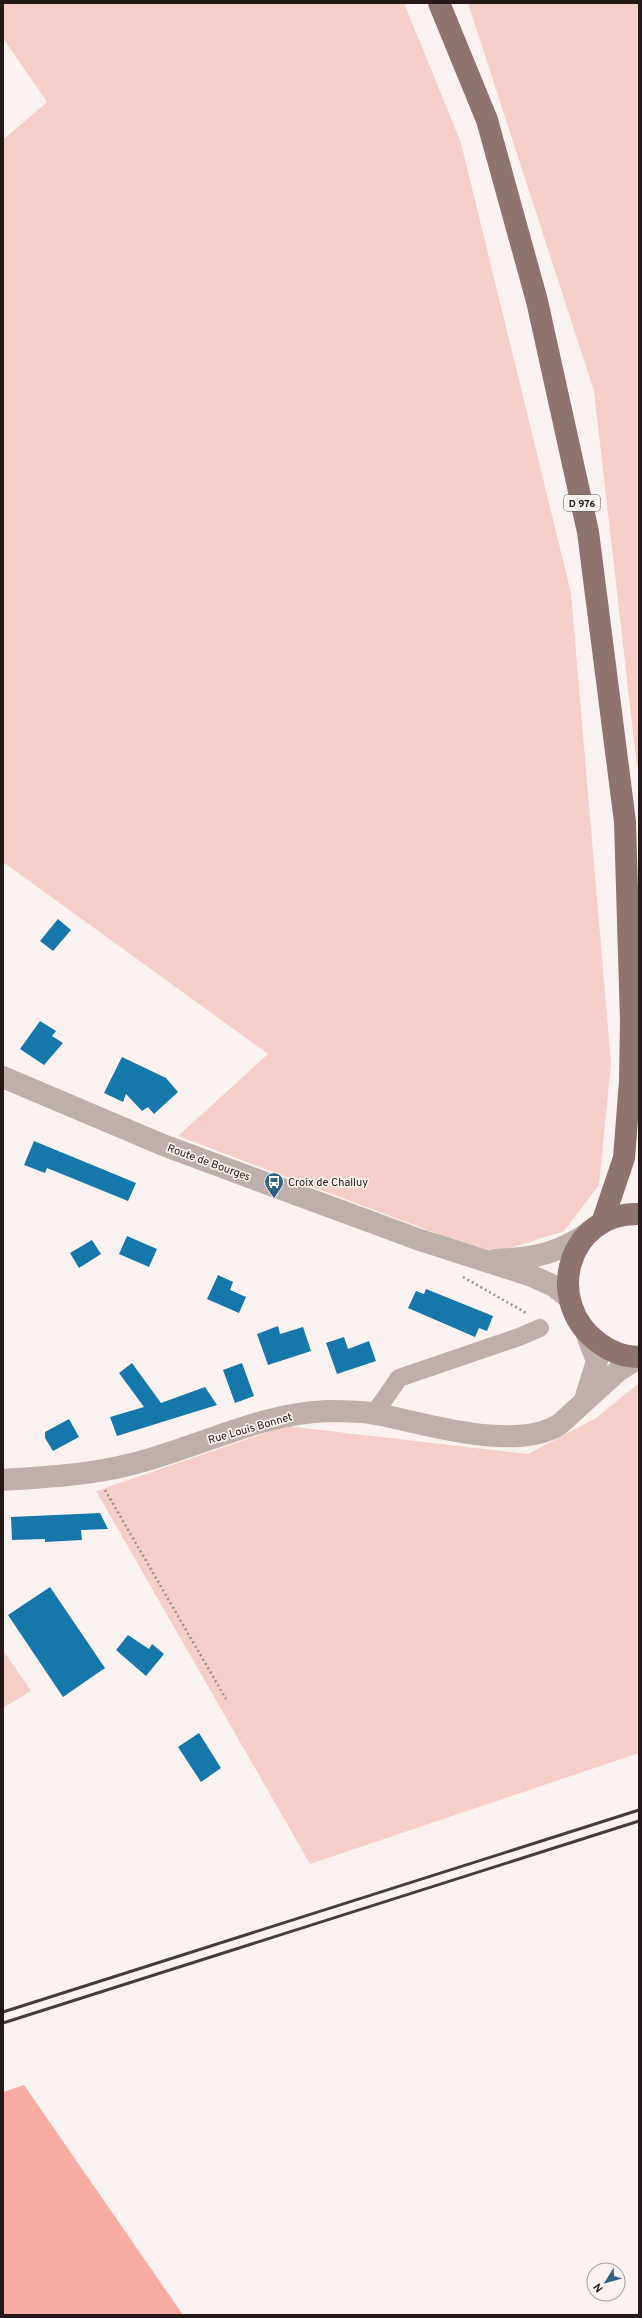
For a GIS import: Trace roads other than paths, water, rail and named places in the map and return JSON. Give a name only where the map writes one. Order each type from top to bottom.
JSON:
[{"type":"main road","name":"D 976","points":[[439,3],[487,120],[537,301],[588,532],[625,822],[631,1021],[630,1081],[624,1158],[598,1226]]},
{"type":"main road","name":"D 976","points":[[631,1021],[639,1098]]},
{"type":"main road","points":[[639,1214],[629,1213],[598,1226],[578,1245],[568,1269],[568,1297],[573,1314],[587,1335],[610,1351],[639,1358]]},
{"type":"street","name":"Route de Bourges","points":[[3,1077],[162,1145],[417,1239],[532,1276],[554,1286],[568,1297]]},
{"type":"street","name":"Route de Bourges","points":[[486,1260],[516,1259],[550,1253],[571,1245],[598,1226]]},
{"type":"street","points":[[374,1414],[399,1378],[519,1337],[540,1328]]},
{"type":"street","points":[[585,1401],[597,1361],[587,1335]]},
{"type":"street","name":"Rue Louis Bonnet","points":[[3,1480],[57,1477],[132,1464],[293,1415],[328,1411],[374,1414],[451,1430],[504,1437],[551,1430],[618,1371],[639,1358]]},
{"type":"railway","points":[[3,2012],[639,1810]]},
{"type":"railway","points":[[3,2023],[639,1821]]},
{"type":"place","name":"Croix de Challuy","points":[[274,1199]]}]
